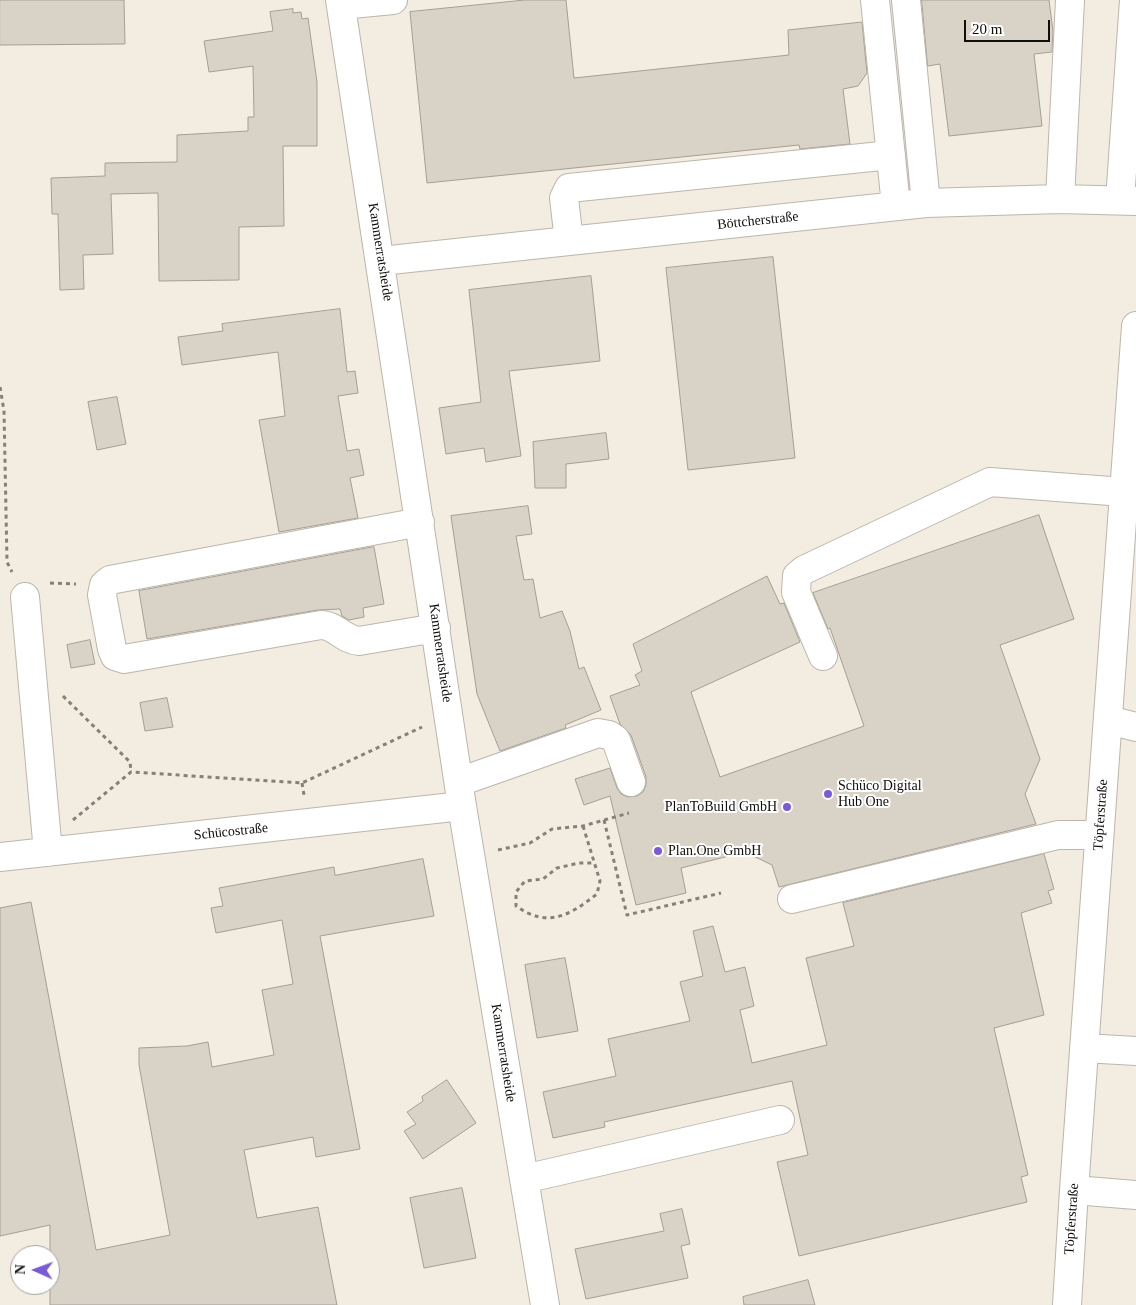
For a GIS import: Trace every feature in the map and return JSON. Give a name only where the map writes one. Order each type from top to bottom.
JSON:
[{"type":"street","points":[[340,3],[393,0]]},
{"type":"street","points":[[875,0],[896,206]]},
{"type":"street","points":[[906,0],[926,203]]},
{"type":"street","points":[[1060,199],[1070,0]]},
{"type":"street","name":"Kammerratsheide","points":[[340,3],[381,261],[460,794],[545,1305]]},
{"type":"street","points":[[1128,200],[1134,15]]},
{"type":"street","points":[[568,241],[564,198],[569,188],[891,155]]},
{"type":"street","name":"Böttcherstraße","points":[[381,261],[926,203],[1060,199],[1128,200]]},
{"type":"street","name":"Töpferstraße","points":[[1067,1305],[1124,492],[1134,386],[1136,326]]},
{"type":"street","points":[[823,656],[796,592],[797,576],[804,570],[990,482],[1124,492]]},
{"type":"street","points":[[420,522],[110,580],[104,585],[102,595],[112,649],[115,656],[124,659],[321,625],[326,625],[351,640],[359,641],[436,628]]},
{"type":"street","points":[[25,597],[34,679],[61,850]]},
{"type":"street","points":[[1108,720],[1136,727]]},
{"type":"street","name":"Schücostraße","points":[[0,857],[460,794],[598,733],[609,735],[616,740],[631,782]]},
{"type":"street","points":[[792,899],[1046,837],[1073,833],[1099,835]]},
{"type":"street","points":[[1084,1048],[1136,1052]]},
{"type":"street","points":[[524,1179],[780,1120]]},
{"type":"street","points":[[1074,1190],[1136,1195]]},
{"type":"path","points":[[0,387],[4,411],[7,562],[25,597]]},
{"type":"path","points":[[34,679],[44,678],[130,762],[131,772]]},
{"type":"path","points":[[61,850],[71,822],[131,772],[302,783],[419,727],[450,722]]},
{"type":"path","points":[[470,857],[530,843],[552,829],[582,826],[629,813]]},
{"type":"path","points":[[604,820],[627,915],[721,893]]},
{"type":"path","points":[[582,826],[600,881],[597,894],[572,912],[547,919],[528,915],[516,906],[516,892],[525,881],[543,879],[557,868],[579,863],[593,863]]},
{"type":"building","points":[[0,0],[124,0],[125,44],[0,45]]},
{"type":"building","points":[[525,0],[566,0],[574,78],[789,55],[788,30],[862,22],[867,73],[858,86],[843,89],[850,144],[800,149],[799,145],[427,183],[410,12]]},
{"type":"building","points":[[922,0],[1049,0],[1053,31],[1052,52],[1034,54],[1042,126],[949,136],[940,64],[928,66]]},
{"type":"building","points":[[293,9],[293,13],[301,12],[302,19],[308,18],[317,82],[317,146],[283,146],[284,226],[239,227],[239,280],[159,281],[158,193],[111,194],[113,254],[83,255],[84,289],[60,290],[58,214],[52,214],[51,178],[105,176],[105,163],[177,162],[177,135],[248,131],[248,117],[254,117],[253,66],[209,72],[204,41],[273,31],[270,12]]},
{"type":"building","points":[[773,257],[795,458],[688,470],[666,268]]},
{"type":"building","points":[[591,276],[600,361],[509,371],[521,456],[486,462],[484,448],[446,454],[439,408],[481,402],[469,290]]},
{"type":"building","points":[[340,309],[347,372],[355,371],[358,393],[338,396],[347,451],[359,449],[364,475],[350,478],[358,518],[279,532],[259,420],[285,416],[278,352],[182,365],[178,337],[223,331],[222,324]]},
{"type":"building","points":[[117,397],[126,444],[97,450],[88,402]]},
{"type":"building","points":[[606,433],[609,459],[566,464],[566,488],[535,488],[533,442]]},
{"type":"building","points":[[528,506],[532,534],[516,536],[524,580],[533,579],[540,618],[562,611],[570,631],[579,669],[584,667],[601,710],[565,725],[566,728],[500,751],[477,694],[451,516]]},
{"type":"building","points":[[1039,515],[1074,619],[1000,645],[1040,759],[1025,794],[1036,824],[779,887],[772,865],[745,852],[681,868],[686,893],[636,905],[610,796],[584,805],[575,779],[610,768],[621,794],[628,797],[637,796],[643,792],[646,785],[646,777],[631,735],[620,724],[610,696],[640,685],[635,675],[642,671],[633,644],[767,576],[780,604],[784,603],[800,642],[691,692],[720,777],[864,726],[830,628],[828,629],[813,593]]},
{"type":"building","points":[[374,547],[384,604],[363,608],[364,617],[349,620],[342,616],[340,609],[318,610],[147,639],[139,591]]},
{"type":"building","points":[[90,640],[95,664],[71,668],[67,645]]},
{"type":"building","points":[[167,698],[173,727],[145,731],[140,703]]},
{"type":"building","points":[[1044,854],[1054,889],[1048,891],[1052,903],[1021,913],[1044,1015],[994,1028],[1028,1175],[1021,1177],[1027,1202],[799,1256],[777,1162],[808,1155],[792,1081],[604,1122],[605,1127],[553,1138],[543,1092],[616,1076],[608,1039],[690,1021],[680,982],[703,976],[693,931],[713,926],[725,972],[745,967],[754,1006],[740,1010],[752,1063],[827,1045],[806,958],[854,946],[843,903]]},
{"type":"building","points":[[423,859],[434,916],[320,936],[360,1149],[316,1157],[313,1137],[244,1150],[257,1218],[318,1207],[337,1305],[50,1305],[50,1295],[60,1295],[60,1245],[50,1245],[50,1225],[0,1236],[0,908],[31,902],[96,1250],[170,1235],[139,1065],[139,1048],[187,1046],[208,1042],[212,1067],[274,1055],[262,990],[293,984],[282,920],[216,933],[211,908],[223,906],[219,888],[334,867],[335,875]]},
{"type":"building","points":[[565,958],[578,1031],[537,1038],[525,965]]},
{"type":"building","points":[[447,1080],[476,1123],[423,1159],[404,1131],[416,1124],[407,1112],[423,1101],[422,1097]]},
{"type":"building","points":[[462,1188],[476,1258],[424,1268],[410,1198]]},
{"type":"building","points":[[682,1209],[690,1244],[681,1246],[688,1278],[586,1299],[575,1249],[664,1231],[660,1214]]},
{"type":"building","points":[[808,1280],[815,1305],[744,1305],[743,1297]]},
{"type":"place","name":"Schüco Digital Hub One","points":[[828,794]]},
{"type":"place","name":"PlanToBuild GmbH","points":[[787,807]]},
{"type":"place","name":"Plan.One GmbH","points":[[658,851]]}]
